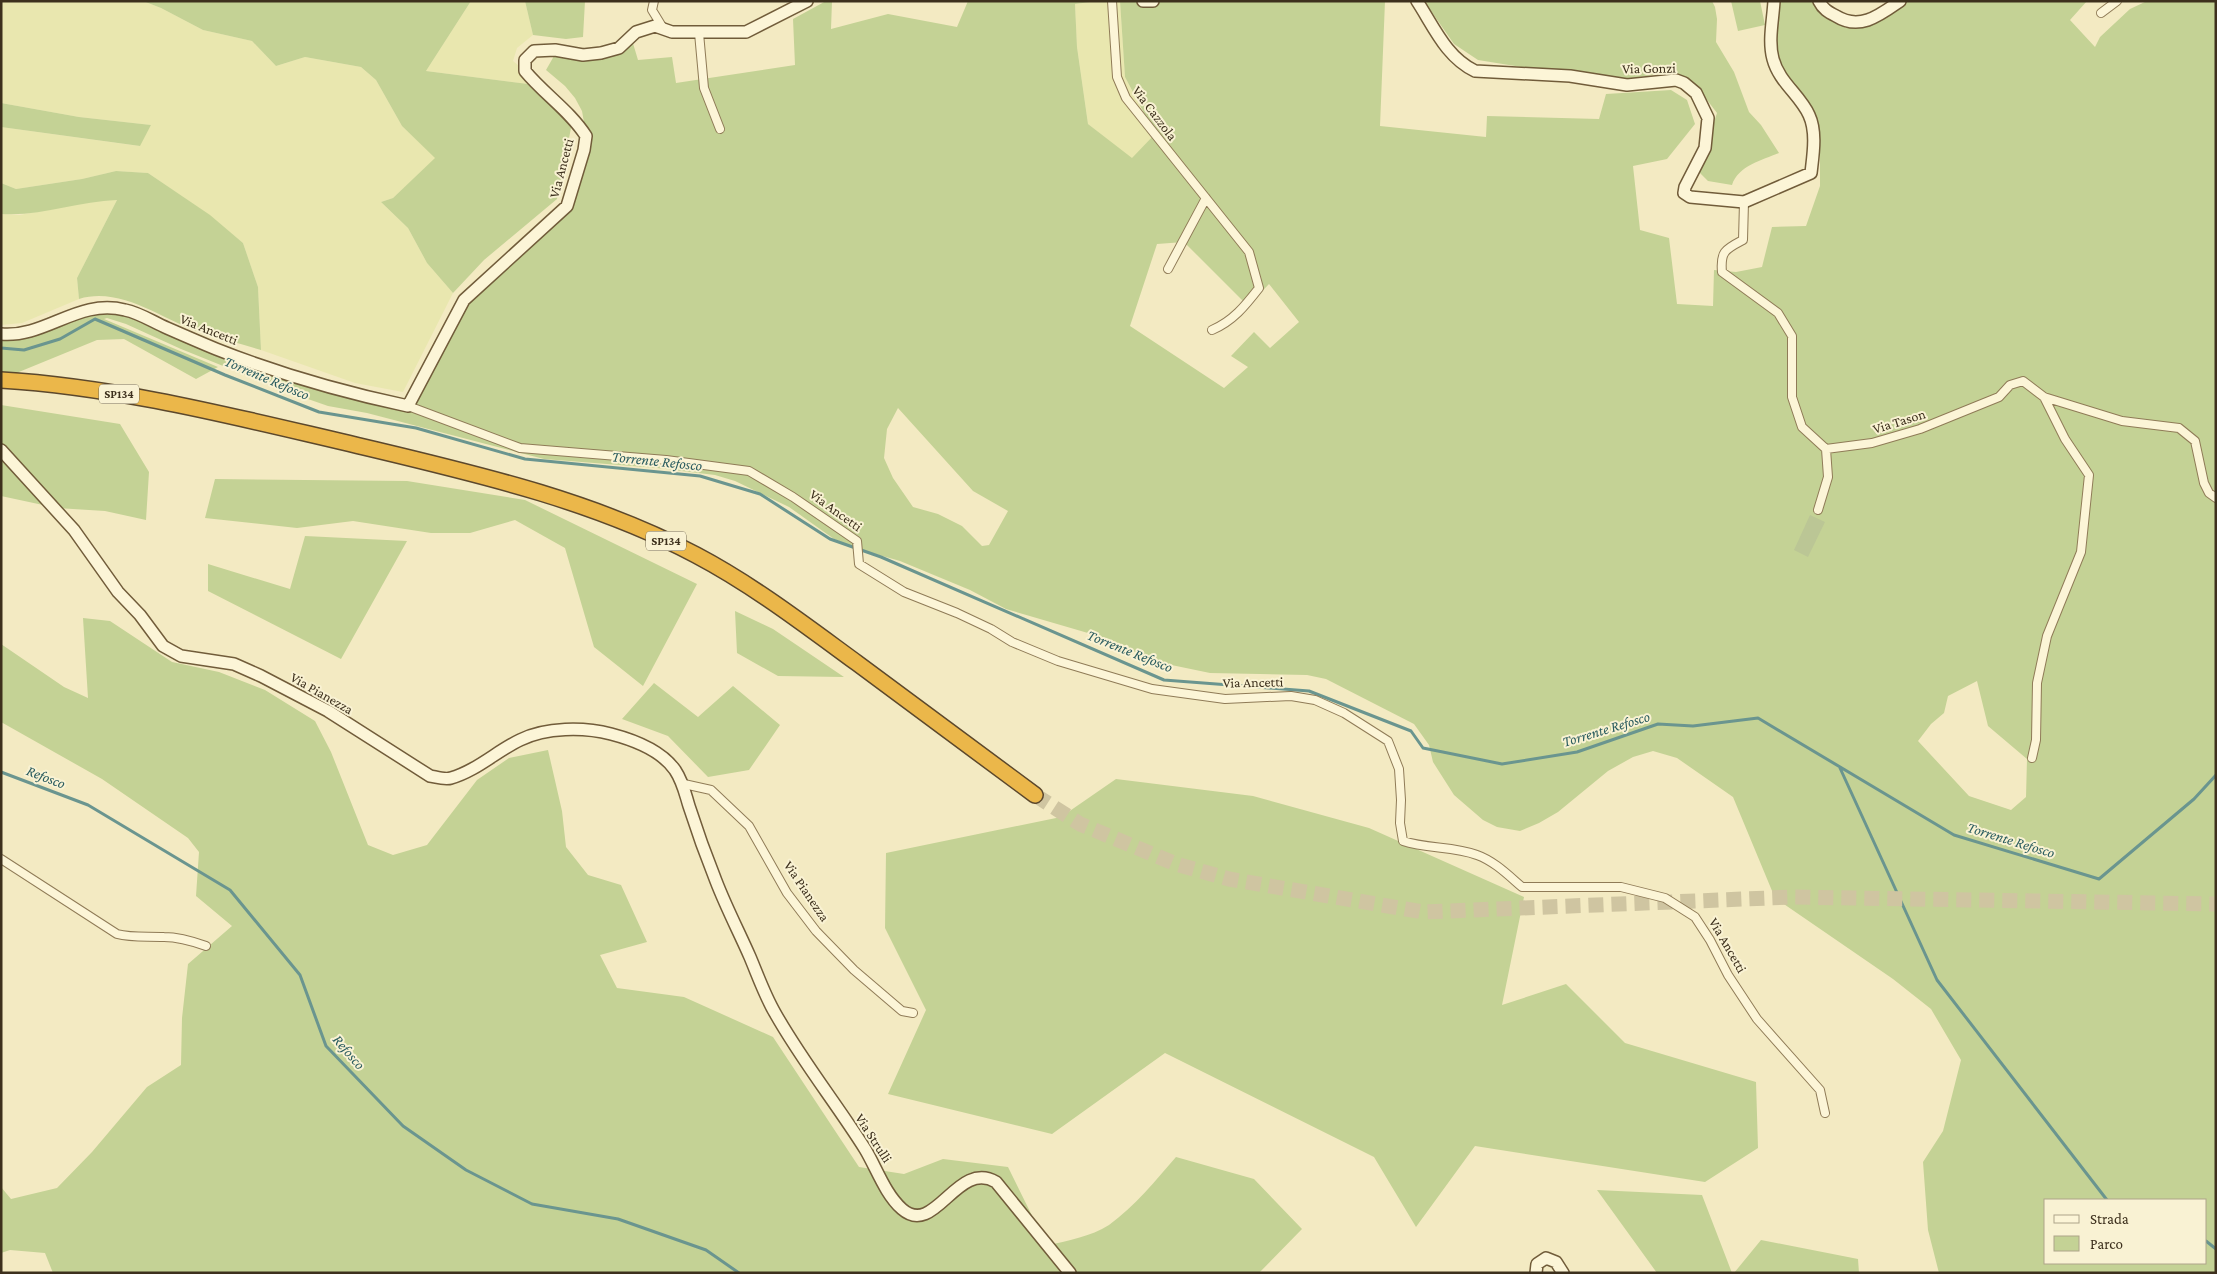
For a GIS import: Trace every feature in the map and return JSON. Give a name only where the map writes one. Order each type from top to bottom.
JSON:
[{"type":"highway","name":"SP134","points":[[1,380],[131,396],[235,416],[460,470],[562,499],[627,522],[688,551],[800,621],[1035,796]]},
{"type":"street","points":[[654,1],[652,10],[657,22],[664,30]]},
{"type":"street","name":"Via Ancetti","points":[[408,406],[464,300],[568,206],[584,150],[586,136],[575,119],[558,107],[525,71],[525,60],[534,51],[555,50],[583,55],[601,53],[619,48],[636,32],[655,26],[672,32],[746,32],[807,1]]},
{"type":"street","name":"Via Cazzola","points":[[1112,1],[1116,77],[1126,98],[1249,252],[1259,288],[1244,308],[1224,324],[1212,330]]},
{"type":"street","points":[[1143,1],[1153,1]]},
{"type":"street","name":"Via Gonzi","points":[[1417,1],[1446,48],[1462,65],[1474,70],[1570,76],[1627,85],[1676,80],[1684,83],[1696,94],[1708,118],[1705,148],[1685,187],[1684,194],[1703,199],[1744,202],[1811,173],[1814,145],[1809,115],[1781,77],[1770,43],[1774,1]]},
{"type":"street","points":[[1818,1],[1826,11],[1840,19],[1864,23],[1900,1]]},
{"type":"street","points":[[2101,13],[2116,1]]},
{"type":"street","points":[[699,33],[704,88],[720,129]]},
{"type":"street","points":[[1168,269],[1206,198]]},
{"type":"street","points":[[1744,202],[1743,240],[1727,248],[1721,259],[1722,272],[1778,313],[1792,336],[1792,397],[1802,426],[1826,449],[1828,478],[1818,510]]},
{"type":"street","name":"Via Ancetti","points":[[1,334],[12,335],[31,332],[98,306],[125,310],[216,349],[291,377],[350,394],[408,406],[520,448],[666,460],[749,471],[793,497],[857,541],[859,564],[904,592],[957,613],[1021,646],[1058,661],[1152,689],[1225,699],[1291,696],[1315,700],[1344,712],[1388,741],[1399,768],[1400,823],[1403,841],[1418,846],[1477,855],[1499,867],[1522,887],[1621,887],[1665,898],[1695,917],[1710,940],[1728,975],[1757,1019],[1820,1090],[1825,1113]]},
{"type":"street","name":"Via Tason","points":[[1826,449],[1872,443],[1920,429],[1999,396],[2010,385],[2023,381],[2044,397],[2122,421],[2179,428],[2195,441],[2204,482],[2209,493],[2216,498]]},
{"type":"street","points":[[2032,758],[2036,740],[2037,683],[2047,636],[2081,552],[2089,475],[2065,439],[2044,397]]},
{"type":"street","name":"Via Pianezza","points":[[1,450],[74,530],[118,592],[140,615],[163,646],[181,656],[234,664],[261,676],[328,711],[430,776],[450,779],[474,768],[522,739],[554,730],[586,730],[610,734],[658,753],[674,768],[684,784],[688,804],[716,882]]},
{"type":"street","name":"Via Pianezza","points":[[684,784],[711,790],[749,826],[787,893],[816,931],[854,970],[902,1011],[913,1013]]},
{"type":"street","points":[[1,859],[117,934],[188,940],[206,946]]},
{"type":"street","name":"Via Strulli","points":[[716,882],[774,1012],[829,1098],[864,1148],[896,1202],[908,1213],[921,1214],[938,1206],[967,1180],[980,1177],[989,1178],[996,1182],[1070,1273]]},
{"type":"street","points":[[1536,1273],[1536,1266],[1541,1260],[1551,1258],[1564,1273]]},
{"type":"shaded area","points":[[1,1],[143,1],[161,8],[203,30],[252,41],[276,66],[305,57],[361,67],[376,80],[402,126],[436,158],[393,198],[381,202],[408,228],[427,263],[453,293],[403,392],[355,383],[261,350],[258,287],[243,243],[209,215],[148,173],[116,171],[82,179],[16,189],[1,183],[1,127],[139,146],[151,125],[79,117],[1,103]]},
{"type":"shaded area","points":[[471,1],[525,1],[533,35],[517,48],[513,61],[544,86],[426,71]]},
{"type":"shaded area","points":[[1097,1],[1120,1],[1125,77],[1155,135],[1132,159],[1088,124],[1077,47],[1075,4]]},
{"type":"shaded area","points":[[117,200],[77,278],[79,299],[22,323],[1,325],[1,214],[20,215],[89,201]]},
{"type":"green space","points":[[143,1],[471,1],[426,71],[544,86],[569,116],[571,128],[557,199],[484,260],[453,293],[427,263],[408,228],[381,202],[393,198],[435,158],[402,126],[376,80],[361,67],[305,57],[276,66],[252,41],[203,30],[161,8]]},
{"type":"green space","points":[[525,1],[585,1],[583,37],[566,39],[533,35]]},
{"type":"green space","points":[[826,1],[832,1],[831,29],[888,14],[957,27],[968,1],[1097,1],[1075,4],[1077,47],[1088,124],[1132,158],[1155,134],[1125,77],[1120,1],[1385,1],[1380,126],[1486,137],[1487,116],[1599,119],[1606,94],[1671,90],[1687,100],[1695,124],[1667,159],[1633,166],[1640,230],[1669,238],[1677,304],[1713,306],[1714,270],[1736,272],[1762,267],[1772,227],[1806,226],[1820,186],[1820,154],[1816,146],[1815,126],[1780,69],[1776,34],[1778,1],[1815,1],[1846,28],[1887,13],[1904,1],[2087,1],[2070,20],[2095,47],[2100,37],[2130,9],[2147,1],[2216,1],[2216,1273],[1939,1273],[1928,1230],[1923,1162],[1943,1131],[1961,1060],[1931,1009],[1893,979],[1775,898],[1733,797],[1677,758],[1653,751],[1633,757],[1608,771],[1558,812],[1539,823],[1520,831],[1497,827],[1483,820],[1454,795],[1433,762],[1429,745],[1414,724],[1326,679],[1307,675],[1210,673],[1157,662],[1105,638],[1006,609],[970,590],[900,561],[858,549],[834,539],[789,507],[735,481],[715,475],[657,468],[544,459],[367,413],[328,406],[285,391],[181,349],[126,324],[107,318],[104,319],[218,367],[196,379],[124,339],[97,340],[14,374],[1,371],[1,334],[85,312],[116,312],[197,346],[405,406],[456,315],[564,213],[585,128],[582,111],[575,98],[565,86],[546,70],[554,56],[608,54],[632,40],[638,60],[672,57],[676,83],[795,65],[793,19]],"holes":[[[1184,242],[1248,306],[1269,284],[1299,322],[1270,348],[1254,332],[1231,356],[1248,367],[1224,388],[1130,326],[1157,244]],[[898,408],[973,491],[1008,511],[989,545],[982,546],[962,526],[938,514],[913,507],[893,478],[884,458],[887,429]],[[1977,681],[1988,726],[2027,759],[2026,797],[2011,810],[1969,796],[1918,741],[1931,724],[1944,713],[1948,696]]]},
{"type":"green space","points":[[1424,1],[1712,1],[1717,19],[1716,42],[1734,72],[1749,112],[1761,125],[1779,153],[1745,168],[1735,178],[1732,185],[1708,181],[1698,171],[1717,113],[1704,96],[1675,72],[1610,81],[1478,60],[1454,44]]},
{"type":"green space","points":[[1731,1],[1760,1],[1765,25],[1738,31]]},
{"type":"green space","points":[[1,103],[79,117],[151,125],[140,146],[1,127]]},
{"type":"green space","points":[[116,171],[148,173],[210,215],[243,243],[258,287],[261,350],[202,333],[142,306],[126,301],[111,297],[95,296],[79,299],[77,278],[117,200],[30,213],[1,214],[1,183],[16,189],[82,179]]},
{"type":"green space","points":[[1,405],[120,424],[149,472],[146,520],[105,511],[57,508],[1,496]]},
{"type":"green space","points":[[215,479],[407,481],[525,500],[697,584],[643,686],[594,647],[565,548],[515,520],[470,533],[431,533],[353,521],[297,528],[205,518]]},
{"type":"green space","points":[[1810,515],[1825,522],[1808,557],[1794,550]]},
{"type":"green space","points":[[305,536],[407,541],[341,659],[208,591],[208,564],[290,589]]},
{"type":"green space","points":[[735,611],[773,629],[844,677],[778,676],[737,653]]},
{"type":"green space","points":[[83,618],[110,621],[172,662],[219,672],[265,690],[315,721],[331,752],[368,845],[393,855],[427,845],[477,780],[509,758],[548,750],[562,811],[566,847],[588,875],[621,885],[647,942],[600,955],[617,988],[684,997],[773,1037],[859,1167],[904,1174],[943,1159],[1008,1167],[1047,1246],[1087,1235],[1109,1225],[1136,1202],[1176,1157],[1254,1179],[1302,1229],[1259,1273],[53,1273],[45,1253],[10,1250],[1,1253],[1,1187],[11,1199],[57,1188],[92,1152],[147,1087],[181,1065],[182,1018],[188,964],[232,926],[196,896],[199,852],[188,838],[102,779],[1,722],[1,644],[64,687],[88,698]]},
{"type":"green space","points":[[654,683],[698,717],[733,686],[780,725],[749,770],[708,777],[668,736],[622,719]]},
{"type":"green space","points":[[1116,779],[1253,796],[1369,828],[1524,897],[1502,1005],[1566,984],[1625,1043],[1756,1082],[1758,1148],[1705,1182],[1475,1146],[1416,1227],[1374,1157],[1165,1053],[1052,1134],[888,1094],[926,1010],[885,928],[886,853],[1061,817]]},
{"type":"green space","points":[[1597,1190],[1702,1195],[1732,1273],[1657,1273]]},
{"type":"green space","points":[[1761,1240],[1858,1259],[1859,1273],[1734,1273]]},
{"type":"waterway","name":"Torrente Refosco","points":[[1,348],[24,350],[60,339],[95,319],[225,375],[319,412],[416,428],[525,459],[700,476],[760,494],[830,539],[881,557],[1164,680],[1309,691],[1411,731],[1423,748],[1502,764],[1577,752],[1658,724],[1693,726],[1758,718],[1954,835],[2099,879],[2194,799],[2216,775]]},
{"type":"waterway","points":[[1840,768],[1937,980],[2106,1199]]},
{"type":"waterway","name":"Refosco","points":[[1,772],[88,805],[230,890],[300,975],[326,1046],[403,1126],[466,1170],[532,1204],[618,1219],[706,1250],[739,1273]]},
{"type":"waterway","points":[[2207,1242],[2216,1249]]},
{"type":"tunnel","points":[[1035,795],[1080,824],[1176,864],[1229,879],[1423,912],[1793,897],[2216,904]]}]
